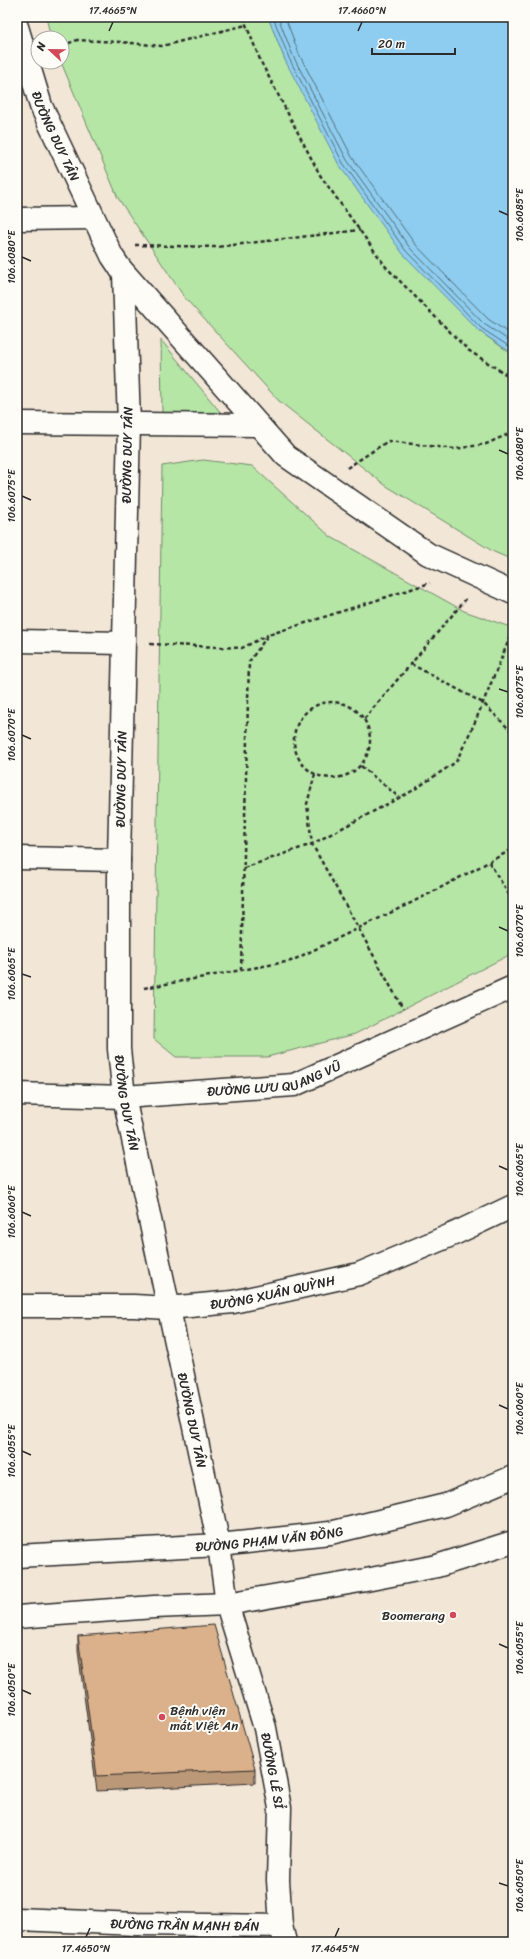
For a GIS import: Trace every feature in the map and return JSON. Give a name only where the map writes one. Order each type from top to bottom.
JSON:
[{"type":"street","name":"ĐƯỜNG DUY TÂN","points":[[17,27],[22,60],[41,106],[93,218],[106,244],[124,274],[129,424],[119,860],[119,1049],[124,1097],[220,1545],[227,1604]]},
{"type":"street","points":[[17,219],[93,218]]},
{"type":"street","points":[[118,265],[286,456],[428,554],[513,593]]},
{"type":"street","points":[[17,423],[258,425]]},
{"type":"street","points":[[17,641],[123,644]]},
{"type":"street","points":[[17,858],[119,860]]},
{"type":"street","name":"ĐƯỜNG LƯU QUANG VŨ","points":[[17,1094],[124,1097],[294,1085],[513,987]]},
{"type":"street","name":"ĐƯỜNG XUÂN QUỲNH","points":[[17,1306],[134,1306],[168,1308],[233,1302],[359,1274],[456,1233],[513,1206]]},
{"type":"street","name":"ĐƯỜNG PHẠM VĂN ĐỒNG","points":[[17,1556],[220,1545],[330,1533],[446,1504],[513,1477]]},
{"type":"street","points":[[17,1617],[154,1607],[227,1604],[366,1580],[436,1566],[513,1542]]},
{"type":"street","name":"ĐƯỜNG LÊ SỈ","points":[[227,1604],[265,1728],[280,1808],[278,1880],[283,1934]]},
{"type":"street","name":"ĐƯỜNG TRẦN MẠNH ĐÁN","points":[[17,1919],[137,1924],[283,1934]]},
{"type":"path","points":[[243,17],[261,62],[320,175],[386,266],[468,350],[513,379]]},
{"type":"path","points":[[70,43],[77,40],[162,46],[246,25]]},
{"type":"path","points":[[106,244],[216,247],[360,230]]},
{"type":"path","points":[[325,483],[388,441],[455,448],[486,444],[513,432]]},
{"type":"path","points":[[123,644],[242,648],[268,635],[475,575]]},
{"type":"path","points":[[364,719],[411,664],[475,575]]},
{"type":"path","points":[[244,868],[312,844],[400,798],[456,762],[483,703],[513,630]]},
{"type":"path","points":[[241,970],[249,662],[268,635]]},
{"type":"path","points":[[411,664],[483,703],[513,733]]},
{"type":"path","points":[[332,703],[344,705],[355,710],[364,719],[369,730],[370,742],[367,755],[361,766],[351,774],[339,778],[326,778],[315,774],[304,766],[298,755],[295,743],[296,730],[301,719],[310,710],[320,704],[332,703]]},
{"type":"path","points":[[361,766],[400,798]]},
{"type":"path","points":[[315,774],[307,804],[312,844],[415,1030]]},
{"type":"path","points":[[120,992],[291,961],[425,896],[513,849]]},
{"type":"path","points":[[489,862],[513,902]]},
{"type":"green space","points":[[46,17],[268,17],[285,60],[479,331],[513,355],[513,560],[494,552],[385,485],[279,401],[185,298],[118,198],[64,70],[70,70],[70,30],[49,30]]},
{"type":"green space","points":[[161,340],[221,413],[162,414]]},
{"type":"green space","points":[[203,460],[252,466],[331,537],[464,611],[513,628],[513,953],[355,1034],[267,1057],[176,1057],[154,1039],[162,466]]},
{"type":"water","points":[[268,17],[513,17],[513,354],[479,331],[403,254],[339,165],[285,60]]},
{"type":"building","name":"Bệnh viện mắt Việt An","points":[[214,1625],[255,1769],[97,1776],[78,1636]]},
{"type":"place","name":"Boomerang","points":[[453,1615]]},
{"type":"place","name":"Bệnh viện mắt Việt An","points":[[162,1717]]}]
